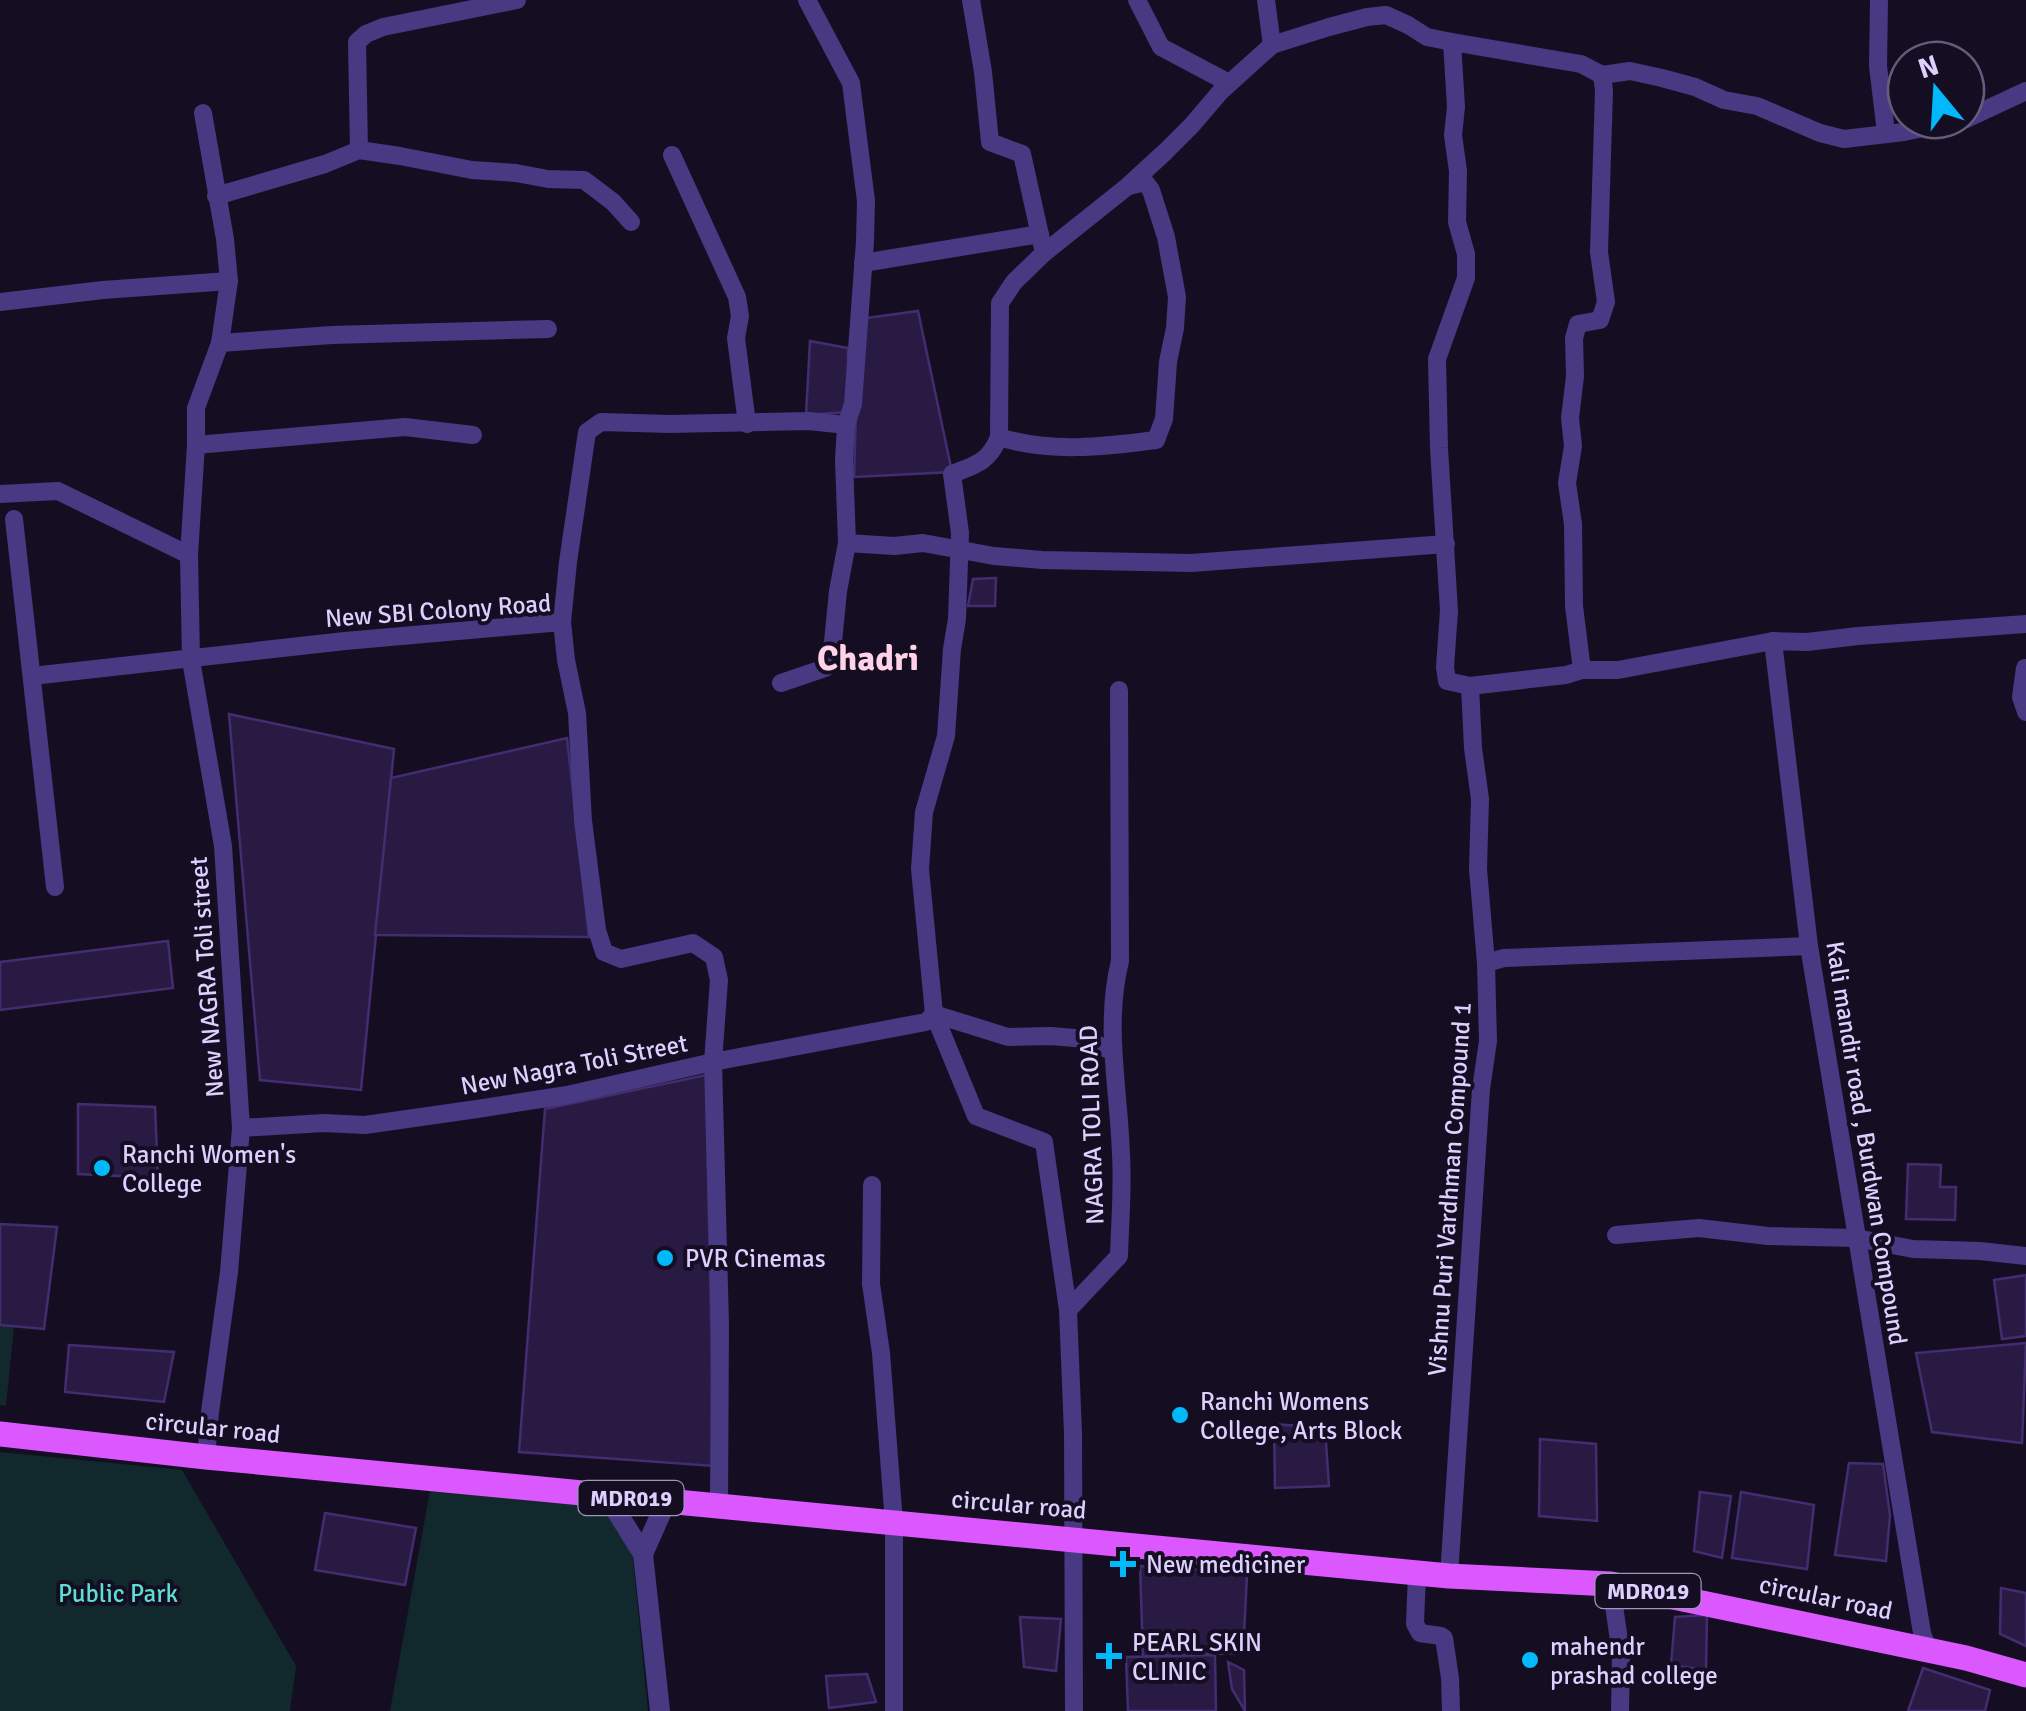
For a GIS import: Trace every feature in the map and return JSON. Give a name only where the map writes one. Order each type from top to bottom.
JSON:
[{"type":"main road","name":"circular road","points":[[0,1434],[1449,1576],[1611,1584],[1928,1650],[2026,1675]]},
{"type":"street","points":[[359,150],[357,42],[383,27],[518,0]]},
{"type":"street","points":[[781,683],[825,668],[833,642],[847,543],[844,460],[846,426],[853,404],[866,201],[851,83],[807,0]]},
{"type":"street","points":[[971,0],[984,72],[990,142],[1022,154],[1042,244]]},
{"type":"street","points":[[1137,0],[1160,48],[1229,84]]},
{"type":"street","points":[[1266,0],[1272,45]]},
{"type":"street","points":[[1074,1711],[1073,1433],[1068,1310],[1044,1142],[976,1116],[930,1018],[920,868],[924,812],[946,736],[958,619],[960,548],[952,474],[980,463],[993,452],[998,437],[1000,303],[1042,244],[1128,186],[1192,126],[1220,90],[1272,45],[1367,17],[1386,16],[1427,38],[1581,64],[1602,75],[1630,71],[1662,78],[1724,100],[1757,106],[1844,139],[1886,133],[1878,66],[1878,0]]},
{"type":"street","points":[[1452,42],[1457,222],[1466,254],[1466,278],[1437,359],[1449,611],[1447,681],[1470,686],[1582,670],[1618,670],[1773,642],[2026,624]]},
{"type":"street","points":[[1582,670],[1574,606],[1568,483],[1570,418],[1578,324],[1600,320],[1606,302],[1599,252],[1602,75]]},
{"type":"street","points":[[1986,110],[2026,91]]},
{"type":"street","name":"New NAGRA Toli street","points":[[203,113],[228,281],[220,344],[196,408],[189,555],[191,660],[223,846],[241,1128],[229,1272],[206,1457]]},
{"type":"street","points":[[216,196],[359,150],[472,170],[584,180],[632,222]]},
{"type":"street","points":[[672,155],[740,308],[736,338],[747,424]]},
{"type":"street","points":[[998,437],[1026,445],[1078,449],[1156,440],[1164,419],[1177,298],[1166,237],[1151,190],[1145,182],[1128,186]]},
{"type":"street","points":[[863,263],[1042,244]]},
{"type":"street","points":[[0,302],[228,281]]},
{"type":"street","points":[[220,344],[382,333],[548,329]]},
{"type":"street","points":[[562,622],[587,432],[601,422],[809,422],[846,426]]},
{"type":"street","points":[[196,445],[405,426],[472,435]]},
{"type":"street","points":[[0,494],[58,491],[189,555]]},
{"type":"street","points":[[14,519],[55,887]]},
{"type":"street","points":[[847,543],[923,543],[1042,560],[1191,563],[1446,544]]},
{"type":"street","name":"New SBI Colony Road","points":[[32,676],[562,622],[577,713],[583,821],[597,930],[604,952],[621,959],[692,944],[714,957],[719,980],[714,1062]]},
{"type":"street","name":"Kali mandir road , Burdwan Compound","points":[[1773,642],[1809,946],[1922,1633],[1928,1650]]},
{"type":"street","points":[[2024,668],[2021,697],[2026,712]]},
{"type":"street","name":"Vishnu Puri Vardhman Compound 1","points":[[1449,1576],[1481,1088],[1488,1041],[1478,869],[1480,799],[1470,686]]},
{"type":"street","name":"NAGRA TOLI ROAD","points":[[1068,1310],[1119,1256],[1122,1156],[1113,1052],[1114,989],[1120,962],[1118,690]]},
{"type":"street","points":[[1486,963],[1504,958],[1809,946]]},
{"type":"street","points":[[714,1062],[930,1018],[1008,1037],[1086,1039],[1113,1052]]},
{"type":"street","name":"New Nagra Toli Street","points":[[241,1128],[365,1125],[568,1095],[714,1062],[720,1325],[719,1505]]},
{"type":"street","points":[[872,1185],[871,1284],[881,1353],[894,1523],[894,1711]]},
{"type":"street","points":[[1616,1235],[1699,1228],[1768,1236],[1856,1238],[1912,1250],[2026,1256]]},
{"type":"street","points":[[607,1496],[643,1554],[660,1711]]},
{"type":"street","points":[[643,1554],[667,1500]]},
{"type":"street","points":[[1417,1572],[1415,1624],[1420,1632],[1444,1638],[1451,1711]]},
{"type":"street","points":[[1611,1584],[1620,1655],[1620,1711]]},
{"type":"green space","points":[[0,1325],[14,1326],[6,1406],[0,1405]]},
{"type":"green space","name":"Public Park","points":[[0,1452],[182,1470],[296,1666],[290,1711],[0,1711]]},
{"type":"green space","points":[[430,1491],[602,1499],[632,1549],[648,1711],[390,1711]]},
{"type":"building","points":[[918,311],[952,472],[854,477],[859,319]]},
{"type":"building","points":[[810,341],[848,348],[848,412],[806,415]]},
{"type":"building","points":[[996,578],[995,606],[968,606],[973,579]]},
{"type":"building","points":[[229,714],[394,749],[361,1090],[260,1080]]},
{"type":"building","points":[[567,738],[589,937],[375,935],[391,778]]},
{"type":"building","points":[[168,941],[173,988],[0,1010],[0,962]]},
{"type":"building","points":[[706,1075],[714,1466],[519,1452],[545,1109]]},
{"type":"building","points":[[78,1104],[155,1107],[158,1178],[78,1174]]},
{"type":"building","points":[[1908,1164],[1941,1165],[1940,1187],[1956,1187],[1955,1220],[1906,1219]]},
{"type":"building","points":[[0,1224],[57,1227],[44,1329],[0,1325]]},
{"type":"building","points":[[2026,1275],[2026,1336],[2002,1339],[1994,1280]]},
{"type":"building","points":[[2026,1343],[2022,1443],[1932,1432],[1916,1353]]},
{"type":"building","points":[[69,1345],[174,1352],[164,1402],[65,1392]]},
{"type":"building","points":[[1274,1424],[1325,1428],[1329,1486],[1275,1488]]},
{"type":"building","points":[[1540,1439],[1596,1444],[1597,1521],[1539,1516]]},
{"type":"building","points":[[1849,1463],[1883,1464],[1890,1515],[1886,1561],[1835,1555]]},
{"type":"building","points":[[1700,1492],[1731,1496],[1722,1558],[1694,1551]]},
{"type":"building","points":[[1741,1492],[1814,1505],[1807,1569],[1732,1558]]},
{"type":"building","points":[[325,1513],[416,1528],[405,1585],[315,1570]]},
{"type":"building","points":[[1140,1566],[1247,1575],[1243,1653],[1143,1656]]},
{"type":"building","points":[[2001,1588],[2026,1593],[2026,1646],[2000,1634]]},
{"type":"building","points":[[1707,1615],[1706,1670],[1671,1665],[1675,1617]]},
{"type":"building","points":[[1020,1617],[1061,1619],[1056,1671],[1024,1667]]},
{"type":"building","points":[[1215,1655],[1216,1711],[1128,1711],[1126,1657]]},
{"type":"building","points":[[1228,1662],[1244,1670],[1245,1711],[1232,1689]]},
{"type":"building","points":[[1923,1668],[1990,1690],[1985,1711],[1908,1711]]},
{"type":"building","points":[[867,1674],[876,1702],[829,1708],[826,1676]]},
{"type":"place","name":"Ranchi Women's College","points":[[102,1168]]},
{"type":"place","name":"PVR Cinemas","points":[[665,1258]]},
{"type":"place","name":"Ranchi Womens College, Arts Block","points":[[1180,1415]]},
{"type":"place","name":"New mediciner","points":[[1123,1564]]},
{"type":"place","name":"PEARL SKIN CLINIC","points":[[1109,1656]]},
{"type":"place","name":"mahendr prashad college","points":[[1530,1660]]},
{"type":"district","name":"Chadri","points":[[868,658]]}]
